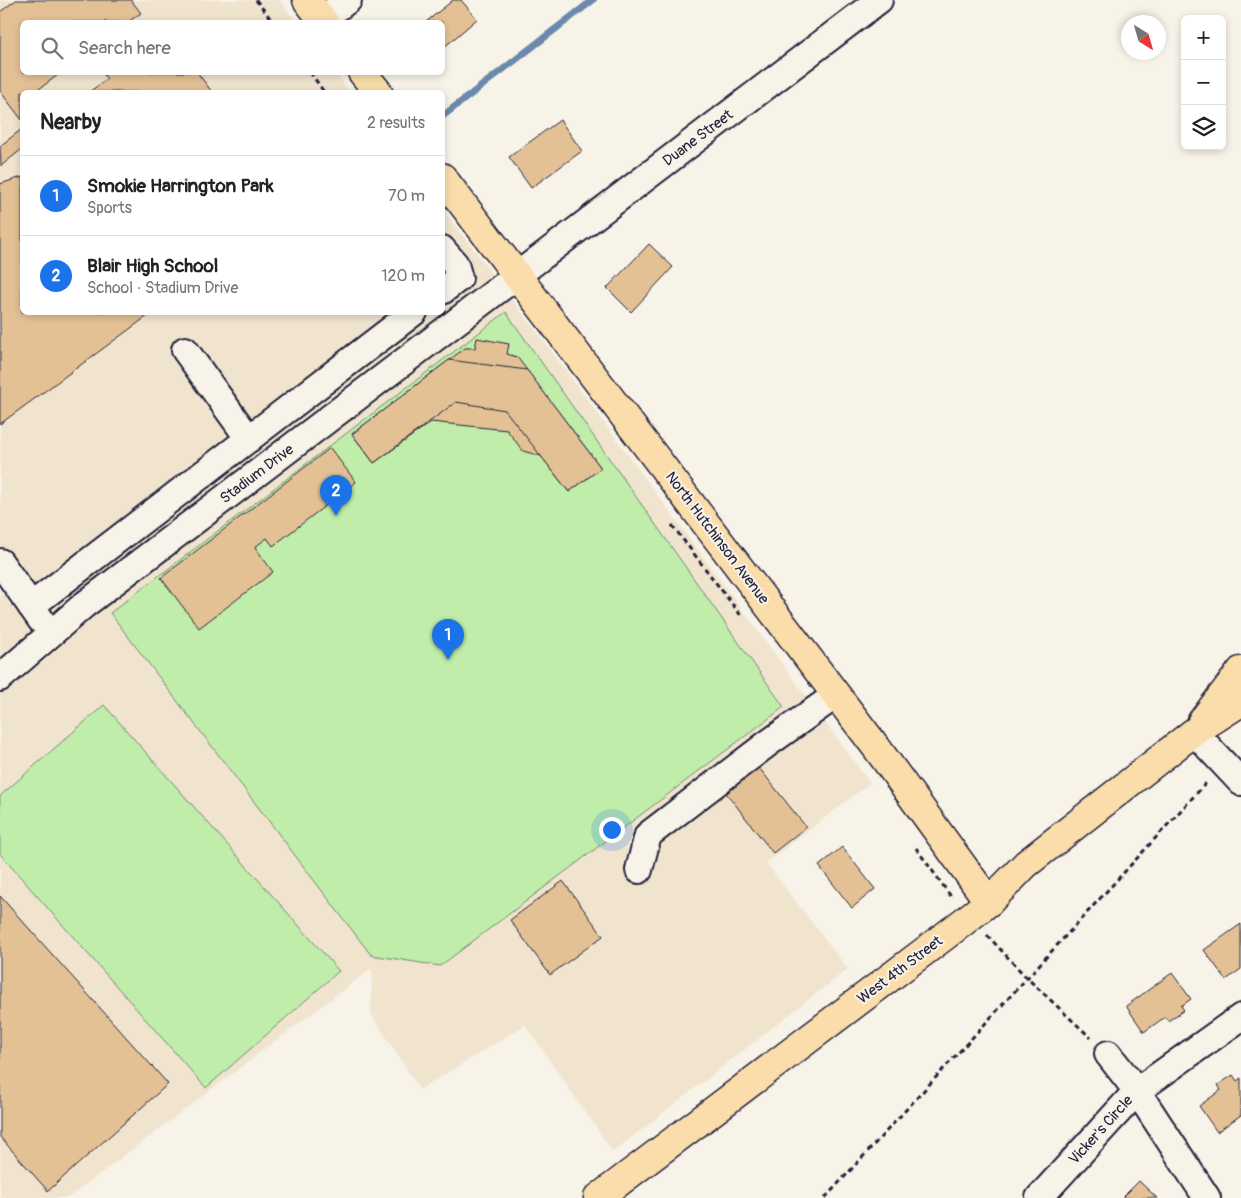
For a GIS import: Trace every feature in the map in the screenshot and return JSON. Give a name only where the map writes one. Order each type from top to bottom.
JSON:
[{"type":"main road","points":[[364,75],[376,90]]},
{"type":"main road","name":"North Hutchinson Avenue","points":[[445,181],[836,695],[989,902]]},
{"type":"main road","name":"West 4th Street","points":[[1194,732],[1241,671]]},
{"type":"main road","name":"West 4th Street","points":[[598,1198],[989,902],[1026,864],[1194,732],[1241,702]]},
{"type":"street","points":[[318,16],[348,0]]},
{"type":"street","name":"Duane Street","points":[[518,275],[879,0]]},
{"type":"street","points":[[445,252],[455,264],[459,278],[445,289]]},
{"type":"street","name":"Stadium Drive","points":[[0,678],[50,633],[518,275]]},
{"type":"street","points":[[31,606],[410,315]]},
{"type":"street","points":[[185,350],[248,439]]},
{"type":"street","points":[[0,562],[50,633]]},
{"type":"street","points":[[639,870],[648,835],[767,744],[836,695]]},
{"type":"street","points":[[1194,732],[1226,773]]},
{"type":"street","points":[[1108,1054],[1137,1091],[1241,1017]]},
{"type":"street","name":"Vicker's Circle","points":[[1039,1198],[1137,1091],[1207,1198]]},
{"type":"path","points":[[256,0],[271,20]]},
{"type":"path","points":[[312,75],[323,90]]},
{"type":"path","points":[[826,1198],[1027,978],[1226,773]]},
{"type":"path","points":[[980,928],[1027,978],[1108,1054]]},
{"type":"shaded area","points":[[0,0],[280,0],[295,20],[20,20],[20,75],[337,75],[348,90],[20,90],[20,315],[445,315],[445,213],[541,337],[870,783],[766,863],[848,969],[613,1152],[525,1025],[420,1090],[371,1014],[372,968],[68,1198],[0,1198]]},
{"type":"green space","points":[[506,312],[784,707],[440,966],[371,955],[110,613]]},
{"type":"green space","points":[[104,705],[339,971],[206,1088],[0,854],[0,796]]},
{"type":"building","points":[[16,0],[131,0],[141,13],[131,20],[20,20],[20,75],[58,75],[38,90],[20,90],[20,117],[0,91],[0,12]]},
{"type":"building","points":[[453,0],[461,0],[477,19],[445,46],[445,20],[428,20]]},
{"type":"building","points":[[104,75],[199,75],[210,90],[92,90],[107,79]]},
{"type":"building","points":[[560,120],[582,151],[531,188],[509,157]]},
{"type":"building","points":[[20,131],[20,151],[1,166],[0,146]]},
{"type":"building","points":[[20,178],[20,315],[149,315],[0,424],[0,184]]},
{"type":"building","points":[[649,244],[673,267],[631,312],[607,288]]},
{"type":"building","points":[[477,338],[509,344],[507,354],[517,357],[601,468],[569,492],[541,456],[523,451],[507,430],[431,422],[374,463],[352,434],[465,348],[475,348]]},
{"type":"building","points":[[449,360],[527,370],[601,468],[569,492],[505,410],[456,402],[374,463],[352,434]]},
{"type":"building","points":[[330,448],[356,482],[273,546],[267,538],[255,547],[273,572],[199,628],[161,578]]},
{"type":"building","points":[[756,764],[806,827],[773,853],[723,789]]},
{"type":"building","points":[[842,847],[875,889],[852,908],[819,866]]},
{"type":"building","points":[[563,881],[603,936],[550,975],[510,920]]},
{"type":"building","points":[[0,896],[168,1084],[48,1191],[0,1137]]},
{"type":"building","points":[[1241,924],[1241,969],[1226,980],[1204,950]]},
{"type":"building","points":[[1172,973],[1191,999],[1181,1006],[1184,1010],[1168,1021],[1165,1017],[1144,1032],[1126,1006]]},
{"type":"building","points":[[1233,1075],[1237,1081],[1241,1078],[1241,1115],[1217,1132],[1199,1106],[1221,1090],[1218,1085]]},
{"type":"building","points":[[1139,1181],[1157,1198],[1122,1198]]},
{"type":"waterway","points":[[445,114],[593,0]]},
{"type":"place","name":"Blair High School","points":[[336,516]]},
{"type":"place","name":"Smokie Harrington Park","points":[[448,660]]}]
